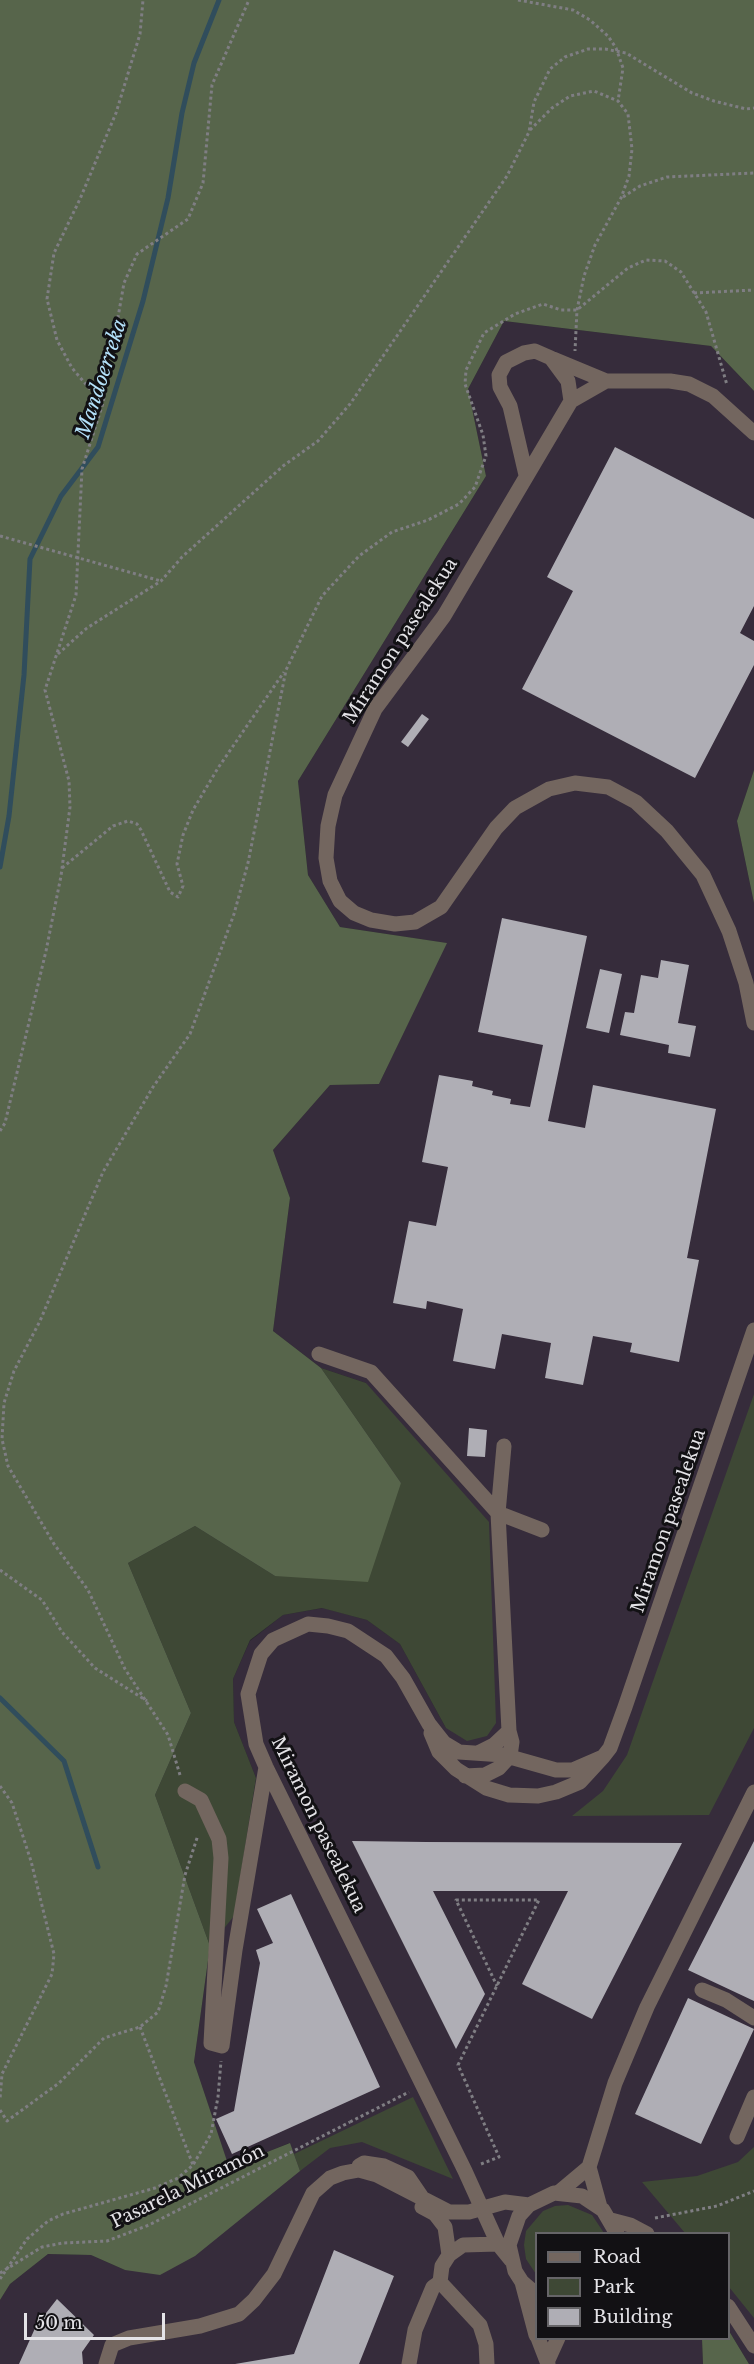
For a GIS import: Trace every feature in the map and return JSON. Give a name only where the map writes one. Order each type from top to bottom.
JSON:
[{"type":"street","points":[[526,475],[510,406],[500,387],[499,375],[506,362],[524,353],[535,351],[606,381]]},
{"type":"street","points":[[551,358],[567,381],[571,401]]},
{"type":"street","name":"Miramon pasealekua","points":[[754,433],[729,407],[689,384],[670,381],[606,381],[571,401],[444,616],[375,710],[354,749],[335,795],[328,826],[326,858],[330,881],[340,901],[354,913],[371,920],[395,924],[415,922],[441,907],[496,828],[515,808],[549,789],[575,783],[608,787],[644,809],[668,831],[703,875],[729,931],[746,982],[754,1023]]},
{"type":"street","name":"Miramon pasealekua","points":[[429,1724],[439,1752],[465,1776],[486,1788],[509,1795],[528,1796],[556,1792],[580,1782],[603,1757],[610,1748],[626,1707],[754,1330]]},
{"type":"street","points":[[319,1354],[371,1372],[498,1513],[543,1530]]},
{"type":"street","points":[[465,1776],[485,1774],[499,1768],[510,1743],[498,1513],[504,1446]]},
{"type":"street","name":"Miramon pasealekua","points":[[535,2330],[522,2282],[511,2260],[498,2244],[465,2171],[266,1767],[256,1744],[248,1694],[261,1654],[273,1640],[308,1624],[328,1626],[348,1631],[386,1656],[403,1678],[429,1724],[444,1743],[459,1752],[476,1754],[510,1743],[537,1765],[548,1769],[573,1770],[603,1757]]},
{"type":"street","points":[[476,1754],[494,1745],[510,1743]]},
{"type":"street","points":[[528,1796],[540,1785],[537,1765]]},
{"type":"street","points":[[185,1791],[201,1800],[219,1839],[221,1858],[211,2043],[222,2046],[235,1950],[266,1767]]},
{"type":"street","points":[[600,2207],[589,2168],[615,2082],[647,2007],[754,1792]]},
{"type":"street","points":[[702,1990],[726,2000],[754,2018]]},
{"type":"street","points":[[737,2137],[754,2097]]},
{"type":"street","points":[[106,2364],[112,2345],[129,2338],[200,2326],[239,2314],[254,2300],[274,2274],[313,2193],[330,2178],[349,2172],[364,2163],[384,2166],[408,2177],[423,2199],[449,2212],[470,2212],[506,2202],[529,2205],[541,2198],[558,2193],[589,2168]]},
{"type":"street","points":[[349,2172],[435,2214],[445,2226],[449,2254]]},
{"type":"street","points":[[558,2193],[582,2196],[600,2207],[619,2226],[640,2232]]},
{"type":"street","name":"Miramon pasealekua","points":[[511,2260],[509,2245],[512,2230],[519,2216],[529,2205]]},
{"type":"street","points":[[409,2364],[415,2330],[433,2287],[440,2282],[442,2266],[449,2254],[463,2245],[498,2244]]},
{"type":"street","points":[[440,2282],[480,2325],[486,2344],[487,2364]]},
{"type":"street","name":"Miramon pasealekua","points":[[522,2282],[535,2292]]},
{"type":"street","points":[[730,2308],[754,2346]]},
{"type":"street","name":"Miramon pasealekua","points":[[538,2340],[548,2362]]},
{"type":"street","name":"Miramon pasealekua","points":[[548,2362],[557,2340]]},
{"type":"path","points":[[103,403],[72,368],[57,340],[47,299],[54,253],[116,113],[140,34],[143,0]]},
{"type":"path","points":[[0,1131],[26,1038],[63,868],[70,807],[69,781],[45,690],[76,595],[82,469],[88,444],[103,403],[124,283],[137,254],[188,219],[203,183],[212,85],[249,0]]},
{"type":"path","points":[[518,0],[573,10],[590,20],[608,36],[623,68],[618,101]]},
{"type":"path","points":[[56,656],[87,628],[161,581],[182,557],[275,473],[318,441],[350,404],[398,330],[473,228],[507,176],[529,132],[534,102],[550,69],[565,57],[588,49],[617,51],[646,64],[693,93],[724,104],[754,108]]},
{"type":"path","points":[[529,132],[552,108],[570,96],[594,91],[618,101],[628,114],[632,149],[629,176],[621,198],[595,245],[584,276],[577,310],[574,368]]},
{"type":"path","points":[[621,198],[640,186],[667,177],[754,173]]},
{"type":"path","points":[[63,868],[113,826],[128,821],[136,824],[141,830],[170,892],[178,897],[183,886],[177,864],[183,835],[194,810],[218,768],[286,670],[322,596],[359,556],[392,532],[428,520],[459,504],[475,487],[486,456],[483,435],[465,384],[465,377],[466,370],[484,333],[515,314],[543,304],[561,310],[577,310],[628,268],[646,260],[664,261],[681,272],[706,312],[726,375],[729,407]]},
{"type":"path","points":[[694,293],[754,290]]},
{"type":"path","points":[[0,536],[161,581]]},
{"type":"path","points":[[185,1791],[168,1735],[149,1702],[125,1669],[88,1590],[54,1544],[8,1466],[2,1439],[4,1403],[14,1371],[40,1321],[103,1172],[153,1087],[190,1034],[234,914],[248,863],[286,670]]},
{"type":"path","points":[[0,1570],[42,1600],[62,1632],[96,1668],[149,1702]]},
{"type":"path","points":[[0,1786],[12,1803],[32,1862],[54,1954],[52,1974],[2,2074],[0,2099]]},
{"type":"path","points":[[0,2110],[7,2121],[59,2083],[104,2038],[140,2027],[158,2012],[166,1986],[185,1875],[199,1836],[197,1827]]},
{"type":"path","points":[[465,2171],[499,2157],[458,2065],[497,1986],[529,1921],[539,1900],[456,1900],[497,1986]]},
{"type":"path","points":[[140,2027],[193,2165]]},
{"type":"path","points":[[0,2279],[27,2239],[48,2221],[63,2214],[155,2188],[178,2178],[193,2165],[211,2134],[219,2097],[222,2046]]},
{"type":"path","name":"Pasarela Miramón","points":[[0,2273],[42,2247],[63,2243],[107,2241],[149,2225],[414,2089]]},
{"type":"path","points":[[619,2226],[717,2206],[754,2191]]},
{"type":"shaded area","points":[[504,321],[711,346],[754,391],[754,770],[737,821],[754,903],[754,2364],[749,2364],[730,2333],[730,2232],[535,2232],[535,2340],[702,2340],[703,2364],[0,2364],[0,2300],[10,2284],[48,2254],[91,2255],[125,2270],[289,2143],[229,2168],[194,2062],[210,1946],[234,1915],[256,1778],[234,1722],[233,1679],[250,1641],[283,1615],[323,1608],[367,1620],[400,1644],[446,1728],[366,1383],[321,1368],[273,1331],[290,1198],[273,1150],[330,1085],[379,1084],[446,943],[340,927],[308,875],[298,781],[486,476],[468,389]]},
{"type":"green space","points":[[0,0],[754,0],[754,391],[711,346],[504,321],[468,389],[486,476],[298,781],[308,875],[340,927],[447,943],[379,1084],[330,1085],[273,1150],[290,1198],[273,1331],[321,1368],[401,1483],[368,1582],[275,1576],[195,1526],[128,1563],[191,1713],[155,1795],[210,1946],[194,2062],[229,2167],[290,2143],[300,2171],[195,2256],[160,2275],[125,2270],[91,2255],[48,2254],[10,2284],[0,2300]]},
{"type":"green space","points":[[754,770],[754,903],[737,821]]},
{"type":"green space","points":[[321,1368],[366,1383],[489,1522],[496,1723],[487,1736],[467,1741],[446,1728],[400,1644],[367,1620],[322,1608],[283,1615],[250,1640],[233,1679],[234,1722],[256,1778],[234,1916],[210,1946],[155,1795],[191,1713],[128,1563],[195,1526],[275,1576],[401,1483]]},
{"type":"green space","points":[[754,1394],[754,1728],[709,1815],[572,1816],[603,1791],[627,1755]]},
{"type":"green space","points":[[413,2097],[453,2179],[362,2142],[330,2148],[300,2171],[294,2154]]},
{"type":"green space","points":[[754,2147],[754,2318],[730,2288],[730,2232],[684,2232],[642,2182],[697,2176],[738,2162]]},
{"type":"green space","points":[[568,2205],[592,2215],[603,2232],[535,2232],[535,2272],[526,2259],[524,2245],[526,2231],[543,2211],[555,2206]]},
{"type":"green space","points":[[730,2333],[749,2364],[703,2364],[702,2340],[730,2340]]},
{"type":"building","points":[[615,447],[754,519],[754,606],[740,633],[754,641],[754,665],[695,778],[522,689],[573,591],[547,577]]},
{"type":"building","points":[[422,714],[429,719],[408,747],[401,742]]},
{"type":"building","points":[[502,918],[587,936],[548,1121],[585,1128],[593,1085],[716,1109],[687,1258],[699,1260],[679,1362],[630,1352],[632,1343],[593,1336],[583,1385],[545,1378],[551,1343],[502,1334],[495,1369],[453,1361],[463,1309],[427,1301],[426,1309],[393,1303],[409,1221],[436,1226],[448,1167],[422,1162],[439,1075],[473,1081],[472,1086],[493,1091],[492,1095],[511,1099],[510,1104],[530,1107],[543,1045],[478,1032]]},
{"type":"building","points":[[661,960],[689,965],[678,1023],[696,1026],[690,1057],[668,1053],[669,1045],[620,1035],[625,1012],[634,1013],[641,975],[658,978]]},
{"type":"building","points":[[600,969],[622,974],[609,1033],[586,1028]]},
{"type":"building","points":[[469,1428],[487,1430],[485,1457],[467,1456]]},
{"type":"building","points":[[352,1841],[682,1843],[592,2019],[522,1984],[568,1891],[433,1891],[485,1994],[456,2049]]},
{"type":"building","points":[[754,1841],[754,2001],[688,1970]]},
{"type":"building","points":[[291,1894],[380,2087],[232,2154],[216,2119],[234,2111],[260,1963],[256,1950],[273,1943],[257,1909]]},
{"type":"building","points":[[688,1998],[754,2029],[701,2144],[635,2114]]},
{"type":"building","points":[[334,2250],[394,2276],[359,2364],[235,2364],[294,2354]]},
{"type":"building","points":[[57,2299],[94,2335],[82,2352],[83,2364],[19,2364],[36,2326]]},
{"type":"waterway","name":"Mandoerreka","points":[[0,867],[9,816],[24,675],[30,559],[61,496],[98,447],[143,301],[168,198],[182,113],[194,63],[219,0]]},
{"type":"waterway","name":"Mandoerreka","points":[[0,1698],[64,1761],[98,1867]]}]
